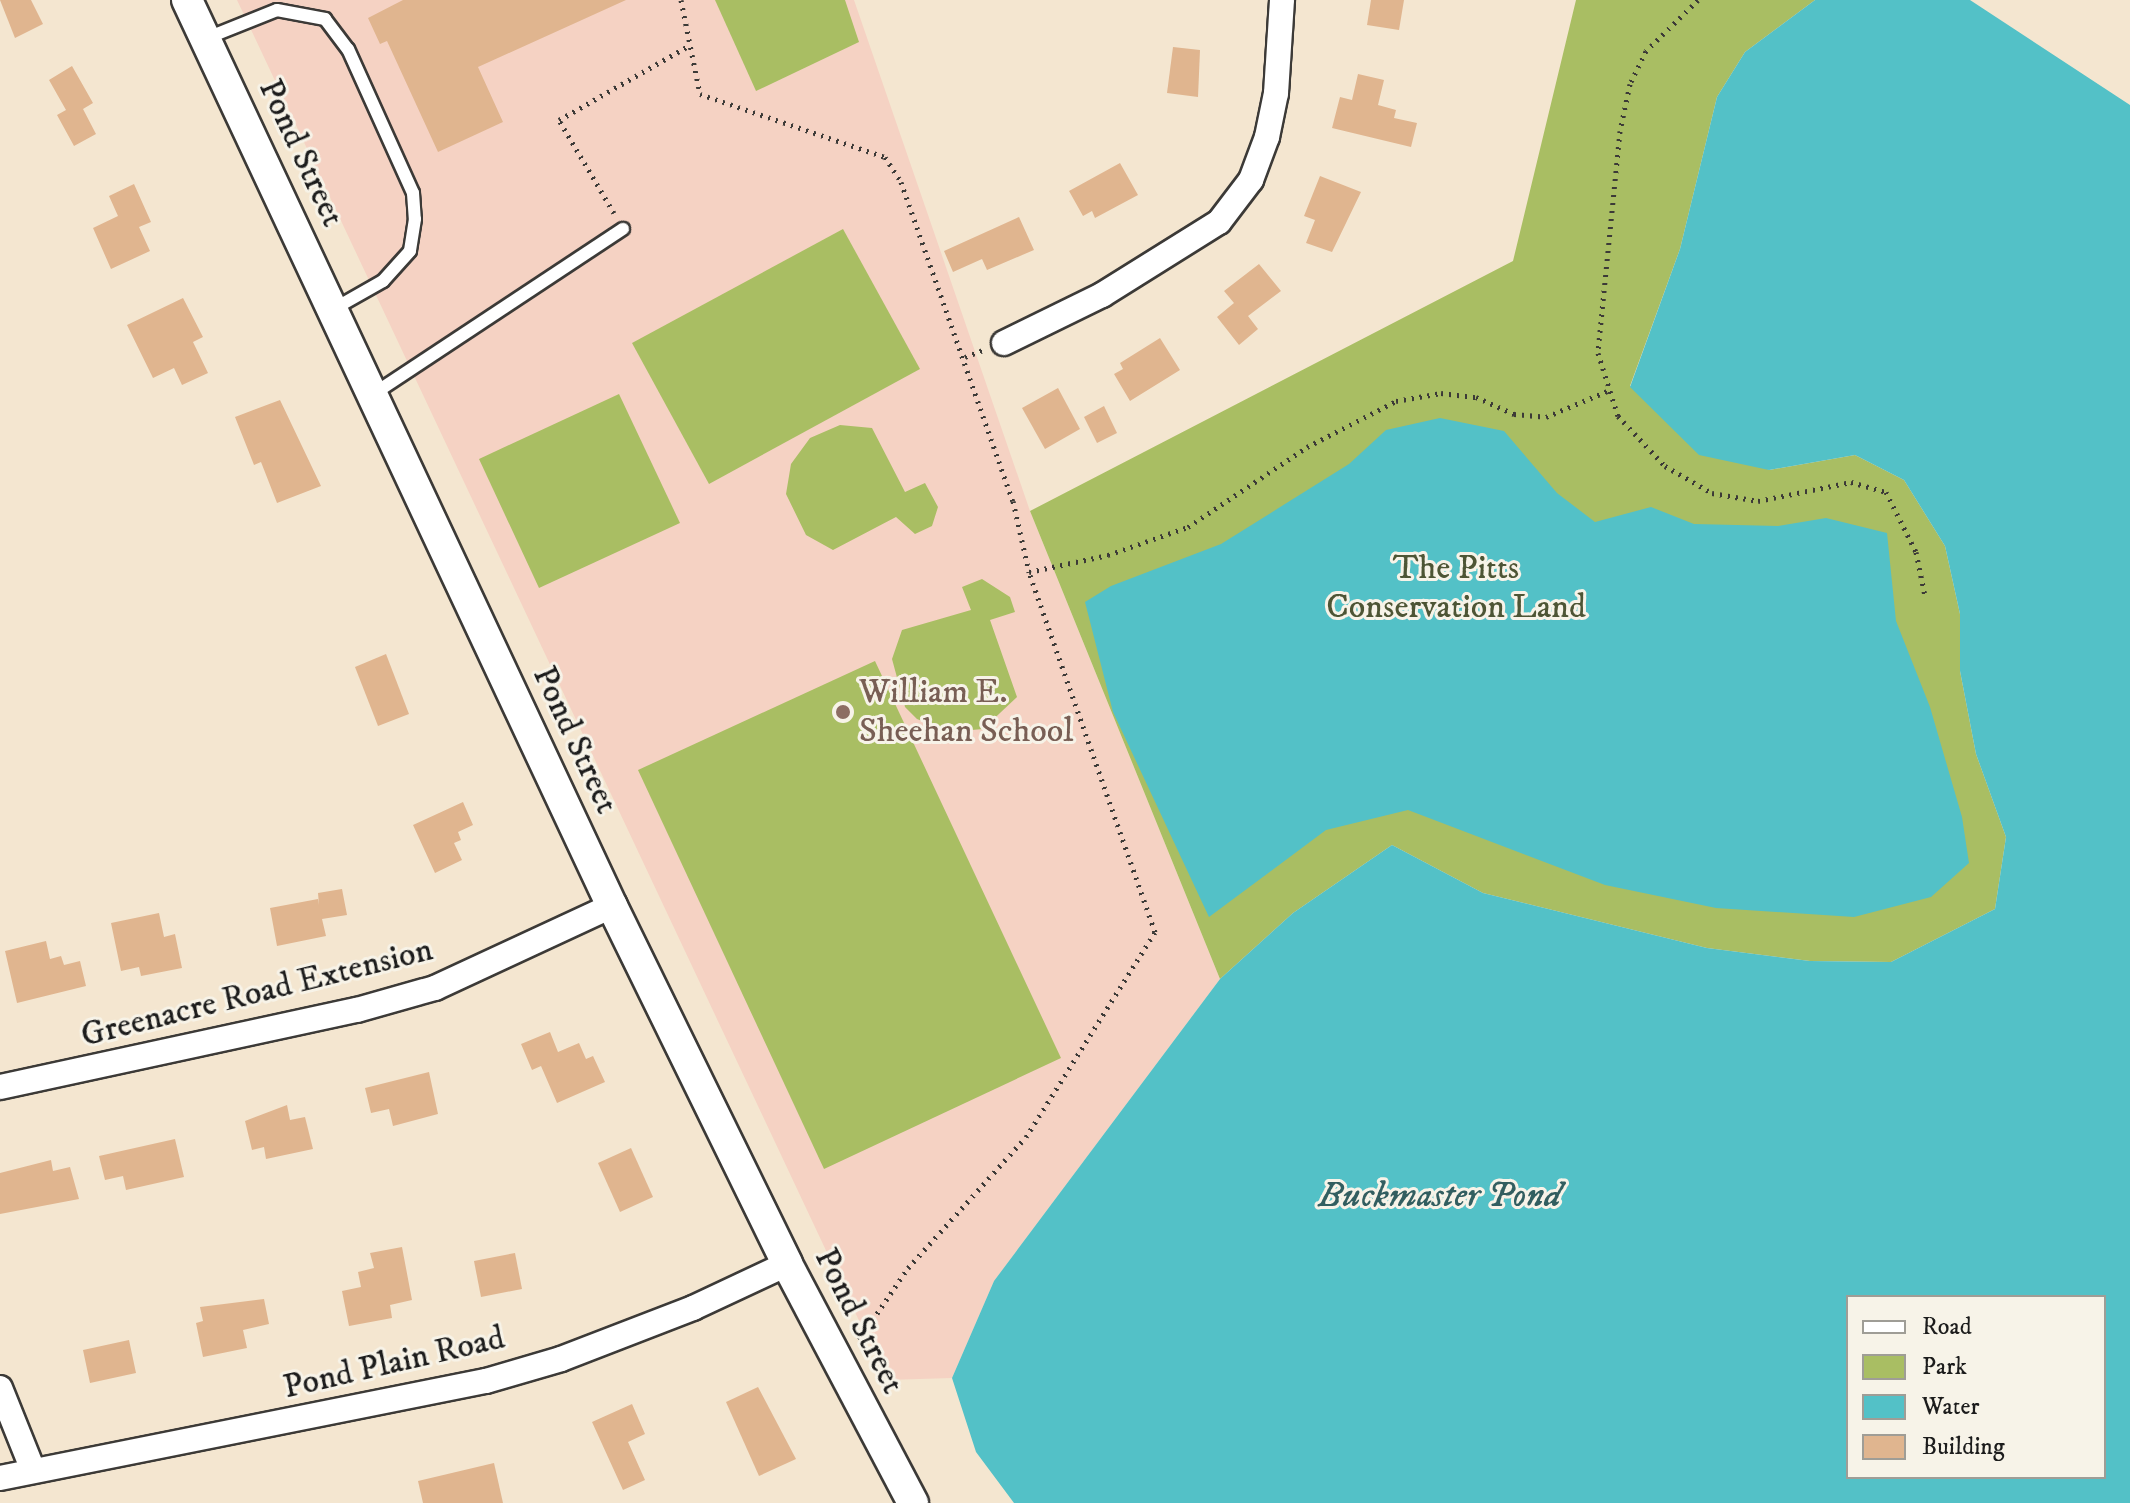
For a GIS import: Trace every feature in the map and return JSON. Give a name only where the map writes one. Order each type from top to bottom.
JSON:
[{"type":"street","name":"Pond Street","points":[[187,0],[612,906],[787,1264],[913,1503]]},
{"type":"street","points":[[1004,343],[1102,295],[1219,222],[1251,180],[1267,137],[1276,93],[1282,0]]},
{"type":"street","name":"Greenacre Road Extension","points":[[0,1087],[357,1010],[435,988],[612,906]]},
{"type":"street","name":"Pond Plain Road","points":[[0,1478],[486,1381],[561,1359],[693,1308],[787,1264]]},
{"type":"street","points":[[0,1388],[33,1470]]},
{"type":"lane","points":[[204,39],[277,10],[325,19],[348,49],[413,193],[415,219],[410,251],[383,281],[332,311]]},
{"type":"lane","points":[[371,396],[623,229]]},
{"type":"path","points":[[681,0],[700,94],[885,157],[901,182],[965,357],[1013,501],[1029,572],[1155,932],[1026,1137],[908,1268],[858,1341]]},
{"type":"path","points":[[1698,0],[1646,51],[1630,84],[1620,131],[1598,353],[1618,416],[1665,466],[1712,493],[1758,501],[1851,482],[1886,492],[1916,552],[1925,596]]},
{"type":"path","points":[[623,229],[559,120],[690,45]]},
{"type":"path","points":[[1029,572],[1108,555],[1188,527],[1307,447],[1396,401],[1441,393],[1476,397],[1514,414],[1546,417],[1610,390]]},
{"type":"shaded area","name":"William E. Sheehan School","points":[[237,0],[854,0],[1030,511],[1220,979],[994,1281],[952,1378],[887,1380]]},
{"type":"green space","points":[[715,0],[845,0],[859,42],[756,91]]},
{"type":"green space","name":"The Pitts Conservation Land","points":[[1576,0],[1815,0],[1745,52],[1717,97],[1680,249],[1630,386],[1769,470],[1855,455],[1904,480],[1945,546],[1960,614],[1960,671],[1976,754],[2006,837],[1995,909],[1891,962],[1810,961],[1707,948],[1483,893],[1392,845],[1293,913],[1220,979],[1030,511],[1513,261]]},
{"type":"green space","points":[[843,229],[920,369],[709,484],[632,343]]},
{"type":"green space","points":[[619,394],[680,523],[539,588],[479,459]]},
{"type":"green space","points":[[840,425],[872,428],[905,492],[925,483],[938,507],[932,526],[915,534],[896,517],[833,550],[806,535],[786,494],[791,464],[810,438]]},
{"type":"green space","points":[[982,579],[1010,597],[1015,612],[990,620],[1017,697],[983,729],[949,732],[917,719],[905,707],[892,659],[902,630],[971,610],[962,587]]},
{"type":"green space","points":[[875,661],[1061,1058],[824,1169],[638,770]]},
{"type":"water","name":"Buckmaster Pond","points":[[1815,0],[1970,0],[2130,105],[2130,1503],[1014,1503],[976,1452],[952,1378],[994,1281],[1220,979],[1293,913],[1392,845],[1483,893],[1707,948],[1810,961],[1891,962],[1995,909],[2006,837],[1976,754],[1960,671],[1960,614],[1945,546],[1904,480],[1855,455],[1769,470],[1699,455],[1630,387],[1680,249],[1717,97],[1745,52]]},
{"type":"water","points":[[1440,418],[1504,431],[1557,493],[1595,522],[1651,507],[1694,524],[1778,526],[1826,518],[1887,533],[1896,621],[1930,707],[1962,817],[1969,863],[1931,897],[1854,917],[1716,908],[1605,885],[1408,810],[1326,830],[1209,917],[1113,712],[1085,602],[1111,586],[1221,544],[1349,464],[1386,430]]},
{"type":"building","points":[[0,0],[31,0],[43,24],[15,38]]},
{"type":"building","points":[[403,0],[626,0],[478,67],[503,122],[438,152],[387,41],[380,44],[368,18]]},
{"type":"building","points":[[1371,0],[1404,0],[1399,30],[1367,25]]},
{"type":"building","points":[[1173,47],[1200,50],[1198,97],[1167,93]]},
{"type":"building","points":[[72,66],[93,103],[83,109],[96,134],[74,146],[57,115],[66,110],[49,80]]},
{"type":"building","points":[[1358,74],[1384,80],[1378,105],[1396,110],[1394,118],[1417,123],[1411,147],[1332,128],[1340,97],[1352,100]]},
{"type":"building","points":[[1120,163],[1138,195],[1095,218],[1092,211],[1083,216],[1069,191]]},
{"type":"building","points":[[1320,176],[1361,192],[1332,252],[1306,243],[1315,220],[1304,216]]},
{"type":"building","points":[[134,184],[151,222],[139,227],[150,251],[111,269],[93,228],[118,216],[109,196]]},
{"type":"building","points":[[1019,217],[1034,250],[987,270],[982,259],[953,272],[944,251]]},
{"type":"building","points":[[1259,264],[1281,291],[1248,316],[1258,329],[1239,345],[1217,317],[1234,303],[1224,291]]},
{"type":"building","points":[[183,298],[203,337],[193,342],[208,373],[182,385],[174,368],[153,378],[127,325]]},
{"type":"building","points":[[1160,338],[1180,370],[1130,401],[1114,374],[1123,369],[1120,363]]},
{"type":"building","points":[[1058,388],[1080,429],[1045,449],[1022,408]]},
{"type":"building","points":[[280,400],[321,486],[277,503],[261,462],[254,465],[235,417]]},
{"type":"building","points":[[1104,406],[1117,433],[1097,443],[1084,417]]},
{"type":"building","points":[[386,654],[409,714],[378,726],[355,667]]},
{"type":"building","points":[[463,802],[473,825],[458,832],[461,840],[454,843],[462,860],[435,873],[413,825]]},
{"type":"building","points":[[342,889],[347,915],[322,919],[326,936],[277,946],[270,908],[318,899],[319,905],[318,893]]},
{"type":"building","points":[[159,913],[164,937],[175,934],[182,968],[141,976],[139,967],[121,971],[111,923]]},
{"type":"building","points":[[46,941],[50,959],[61,956],[64,965],[80,961],[86,986],[17,1003],[5,951]]},
{"type":"building","points":[[550,1032],[558,1052],[579,1043],[586,1059],[593,1056],[605,1082],[557,1103],[541,1066],[532,1070],[521,1044]]},
{"type":"building","points":[[429,1072],[438,1114],[393,1126],[389,1109],[371,1113],[365,1088]]},
{"type":"building","points":[[287,1105],[290,1120],[305,1117],[313,1149],[266,1159],[264,1147],[252,1150],[245,1121]]},
{"type":"building","points":[[175,1139],[184,1177],[126,1190],[123,1176],[105,1180],[99,1156]]},
{"type":"building","points":[[631,1148],[653,1197],[620,1212],[598,1163]]},
{"type":"building","points":[[51,1160],[53,1171],[70,1167],[79,1199],[0,1214],[0,1173]]},
{"type":"building","points":[[402,1247],[412,1300],[390,1305],[392,1318],[349,1326],[342,1291],[361,1287],[358,1272],[374,1268],[370,1253]]},
{"type":"building","points":[[515,1253],[522,1289],[481,1297],[474,1261]]},
{"type":"building","points":[[264,1299],[269,1324],[243,1330],[247,1348],[203,1357],[196,1323],[203,1321],[200,1307]]},
{"type":"building","points":[[129,1340],[136,1373],[90,1383],[83,1350]]},
{"type":"building","points":[[758,1387],[796,1459],[759,1476],[726,1402]]},
{"type":"building","points":[[632,1404],[645,1434],[628,1442],[645,1480],[623,1490],[592,1422]]},
{"type":"building","points":[[494,1463],[503,1503],[423,1503],[418,1481]]},
{"type":"place","name":"William E. Sheehan School","points":[[843,712]]}]
